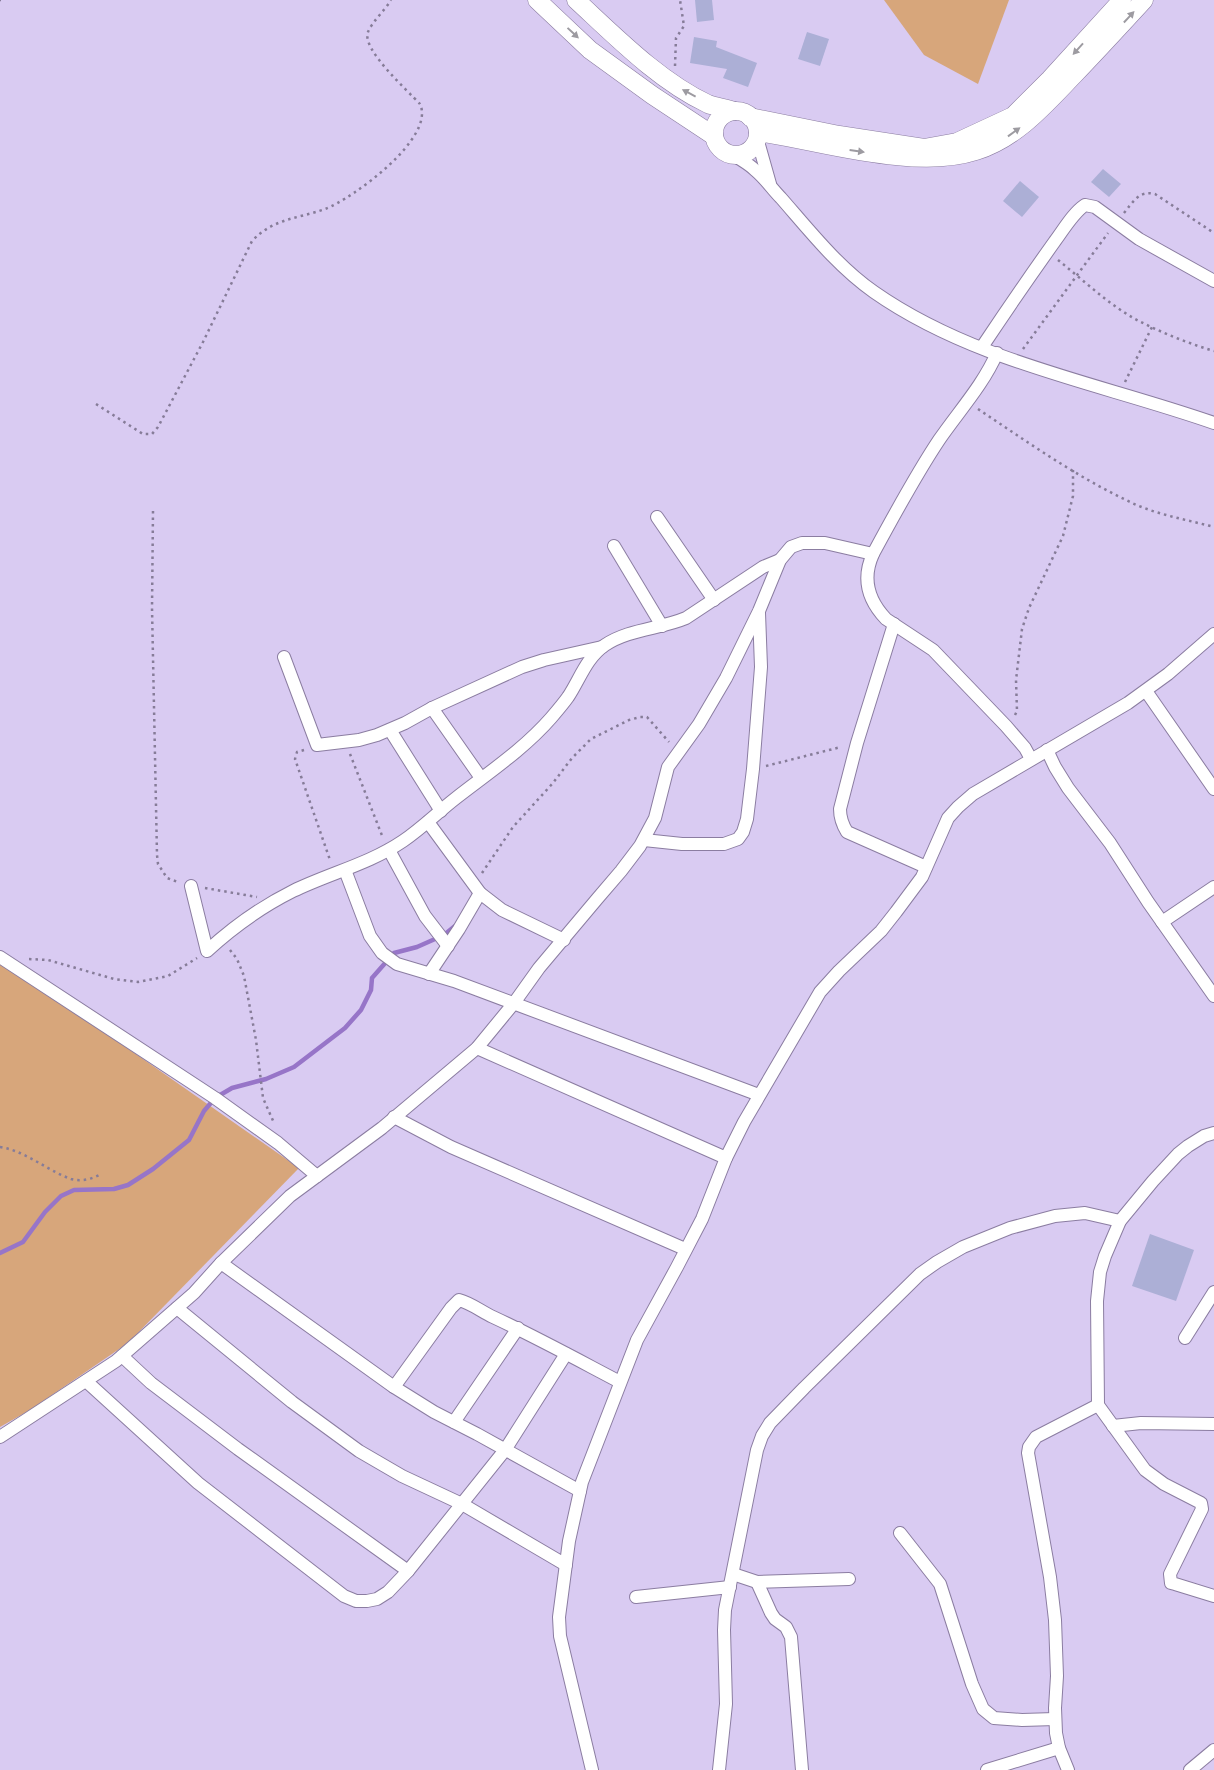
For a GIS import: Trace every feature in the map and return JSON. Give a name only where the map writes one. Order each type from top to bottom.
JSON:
[{"type":"street","points":[[537,0],[590,50],[652,95],[714,136]]},
{"type":"street","points":[[576,0],[674,85],[750,124],[924,148],[958,142],[1013,116],[1050,79],[1122,0]]},
{"type":"street","points":[[1144,0],[1031,119],[1008,136],[976,151],[952,156],[920,158],[896,156],[847,149],[799,138],[721,116],[714,128],[714,136],[716,143],[726,153],[734,155],[755,170],[827,250],[856,278],[895,306],[982,348],[1214,423]]},
{"type":"street","points":[[734,155],[748,151],[754,146],[750,124]]},
{"type":"street","points":[[750,124],[770,186]]},
{"type":"street","points":[[982,348],[1047,252],[1071,219],[1085,206],[1095,207],[1139,239],[1214,281]]},
{"type":"street","points":[[997,353],[986,376],[966,402],[922,468],[873,554],[868,565],[867,580],[875,605],[881,614],[933,650],[1006,726],[1031,759]]},
{"type":"street","points":[[657,517],[714,600]]},
{"type":"street","points":[[0,1437],[122,1356],[194,1293],[221,1263],[290,1196],[394,1117],[477,1048],[514,1003],[539,968],[621,871],[644,840],[655,818],[668,767],[698,724],[726,678],[759,611],[780,560],[791,547],[802,543],[825,544],[873,554]]},
{"type":"street","points":[[614,546],[662,626]]},
{"type":"street","points":[[284,657],[318,745],[369,737],[406,724],[432,708],[522,668],[602,647],[625,635],[686,618],[763,567],[780,560]]},
{"type":"street","points":[[644,840],[682,844],[724,844],[738,839],[743,832],[753,769],[761,667],[759,611]]},
{"type":"street","points":[[894,624],[857,743],[840,809],[840,819],[848,832],[858,838],[926,867]]},
{"type":"street","points":[[592,1770],[560,1636],[560,1617],[566,1565],[575,1510],[580,1491],[636,1340],[702,1219],[726,1158],[759,1095],[820,992],[881,931],[922,877],[948,818],[958,807],[974,794],[1146,691],[1214,634]]},
{"type":"street","points":[[191,886],[207,952],[221,939],[294,891],[340,873],[389,850],[428,822],[521,746],[550,719],[568,697],[591,658],[602,647]]},
{"type":"street","points":[[1146,691],[1214,789]]},
{"type":"street","points":[[432,708],[481,778]]},
{"type":"street","points":[[390,730],[441,811]]},
{"type":"street","points":[[1047,750],[1055,768],[1068,788],[1110,843],[1214,996]]},
{"type":"street","points":[[428,822],[478,890],[502,910],[564,940]]},
{"type":"street","points":[[389,850],[424,916],[448,946]]},
{"type":"street","points":[[340,873],[370,936],[382,953],[398,964],[514,1003],[759,1095]]},
{"type":"street","points":[[1162,922],[1214,887]]},
{"type":"street","points":[[429,974],[448,946],[478,890]]},
{"type":"street","points":[[0,957],[215,1098],[278,1143],[317,1176]]},
{"type":"street","points":[[477,1048],[726,1158]]},
{"type":"street","points":[[394,1117],[452,1148],[685,1249]]},
{"type":"street","points":[[1214,1133],[1204,1136],[1178,1154],[1120,1221],[1100,1272],[1097,1301],[1098,1405],[1145,1470],[1164,1484],[1201,1503],[1202,1509],[1170,1574],[1170,1579],[1171,1583],[1214,1596]]},
{"type":"street","points":[[719,1770],[726,1704],[725,1610],[757,1450],[762,1436],[770,1423],[920,1274],[963,1247],[1019,1225],[1055,1216],[1085,1213],[1120,1221]]},
{"type":"street","points":[[221,1263],[394,1388],[434,1412],[580,1491]]},
{"type":"street","points":[[1185,1338],[1214,1292]]},
{"type":"street","points":[[394,1388],[456,1301],[466,1302],[478,1310],[518,1328],[620,1382]]},
{"type":"street","points":[[176,1308],[292,1402],[359,1451],[402,1476],[462,1504],[566,1565]]},
{"type":"street","points":[[454,1422],[518,1328]]},
{"type":"street","points":[[86,1381],[198,1483],[344,1596],[356,1601],[367,1602],[377,1599],[388,1592],[408,1571],[462,1504],[505,1450],[566,1354]]},
{"type":"street","points":[[122,1356],[151,1383],[238,1449],[408,1571]]},
{"type":"street","points":[[1068,1770],[1059,1748],[1055,1719],[1057,1676],[1055,1620],[1050,1577],[1028,1453],[1029,1447],[1036,1437],[1098,1405]]},
{"type":"street","points":[[1113,1426],[1141,1423],[1214,1424]]},
{"type":"street","points":[[900,1533],[940,1584],[972,1684],[984,1709],[994,1718],[1022,1720],[1055,1719]]},
{"type":"street","points":[[733,1574],[757,1582],[849,1579]]},
{"type":"street","points":[[757,1582],[770,1613],[786,1627],[791,1637],[802,1770]]},
{"type":"street","points":[[636,1596],[730,1587]]},
{"type":"street","points":[[989,1770],[1059,1748]]},
{"type":"street","points":[[1190,1770],[1214,1750]]},
{"type":"path","points":[[96,404],[143,434],[152,434],[158,427],[203,342],[252,241],[261,232],[274,224],[326,209],[347,197],[389,166],[407,145],[420,124],[422,108],[374,54],[368,45],[367,38],[369,31],[391,0]]},
{"type":"path","points":[[674,85],[676,38],[684,26],[680,0]]},
{"type":"path","points":[[1015,360],[1116,222],[1141,194],[1148,192],[1155,194],[1214,233]]},
{"type":"path","points":[[1047,252],[1120,309],[1193,345],[1214,351]]},
{"type":"path","points":[[1120,393],[1152,326]]},
{"type":"path","points":[[966,402],[1074,470],[1126,500],[1156,512],[1214,527]]},
{"type":"path","points":[[1006,726],[1017,711],[1016,680],[1022,629],[1029,608],[1064,536],[1073,496],[1074,470]]},
{"type":"path","points":[[153,511],[152,608],[158,864],[167,878],[191,886],[278,900]]},
{"type":"path","points":[[478,890],[480,876],[513,827],[553,783],[572,758],[591,739],[629,720],[640,716],[647,717],[677,753]]},
{"type":"path","points":[[345,741],[389,850]]},
{"type":"path","points":[[753,769],[857,743]]},
{"type":"path","points":[[318,745],[297,752],[295,759],[340,873]]},
{"type":"path","points":[[221,939],[237,959],[244,976],[256,1040],[263,1098],[276,1128],[278,1143]]},
{"type":"path","points":[[29,959],[48,960],[114,979],[138,982],[168,976],[207,952]]},
{"type":"path","points":[[0,1147],[16,1151],[72,1179],[92,1178],[100,1174]]},
{"type":"shaded area","points":[[884,0],[1009,0],[978,84],[924,55]]},
{"type":"shaded area","points":[[0,959],[299,1168],[128,1343],[30,1410],[0,1427]]},
{"type":"building","points":[[695,0],[712,0],[714,20],[697,22]]},
{"type":"building","points":[[807,32],[829,39],[820,66],[798,59]]},
{"type":"building","points":[[694,37],[717,41],[716,47],[757,63],[748,87],[723,78],[727,69],[690,63]]},
{"type":"building","points":[[1103,169],[1121,184],[1109,197],[1091,182]]},
{"type":"building","points":[[1020,181],[1039,197],[1022,217],[1003,201]]},
{"type":"building","points":[[1150,1234],[1194,1250],[1176,1301],[1132,1286]]},
{"type":"waterway","points":[[0,1253],[23,1242],[45,1212],[61,1196],[74,1190],[114,1189],[128,1185],[153,1169],[189,1140],[204,1111],[215,1098],[232,1088],[266,1079],[294,1067],[345,1028],[361,1010],[371,990],[372,978],[394,953],[417,947],[444,935],[455,926]]}]
